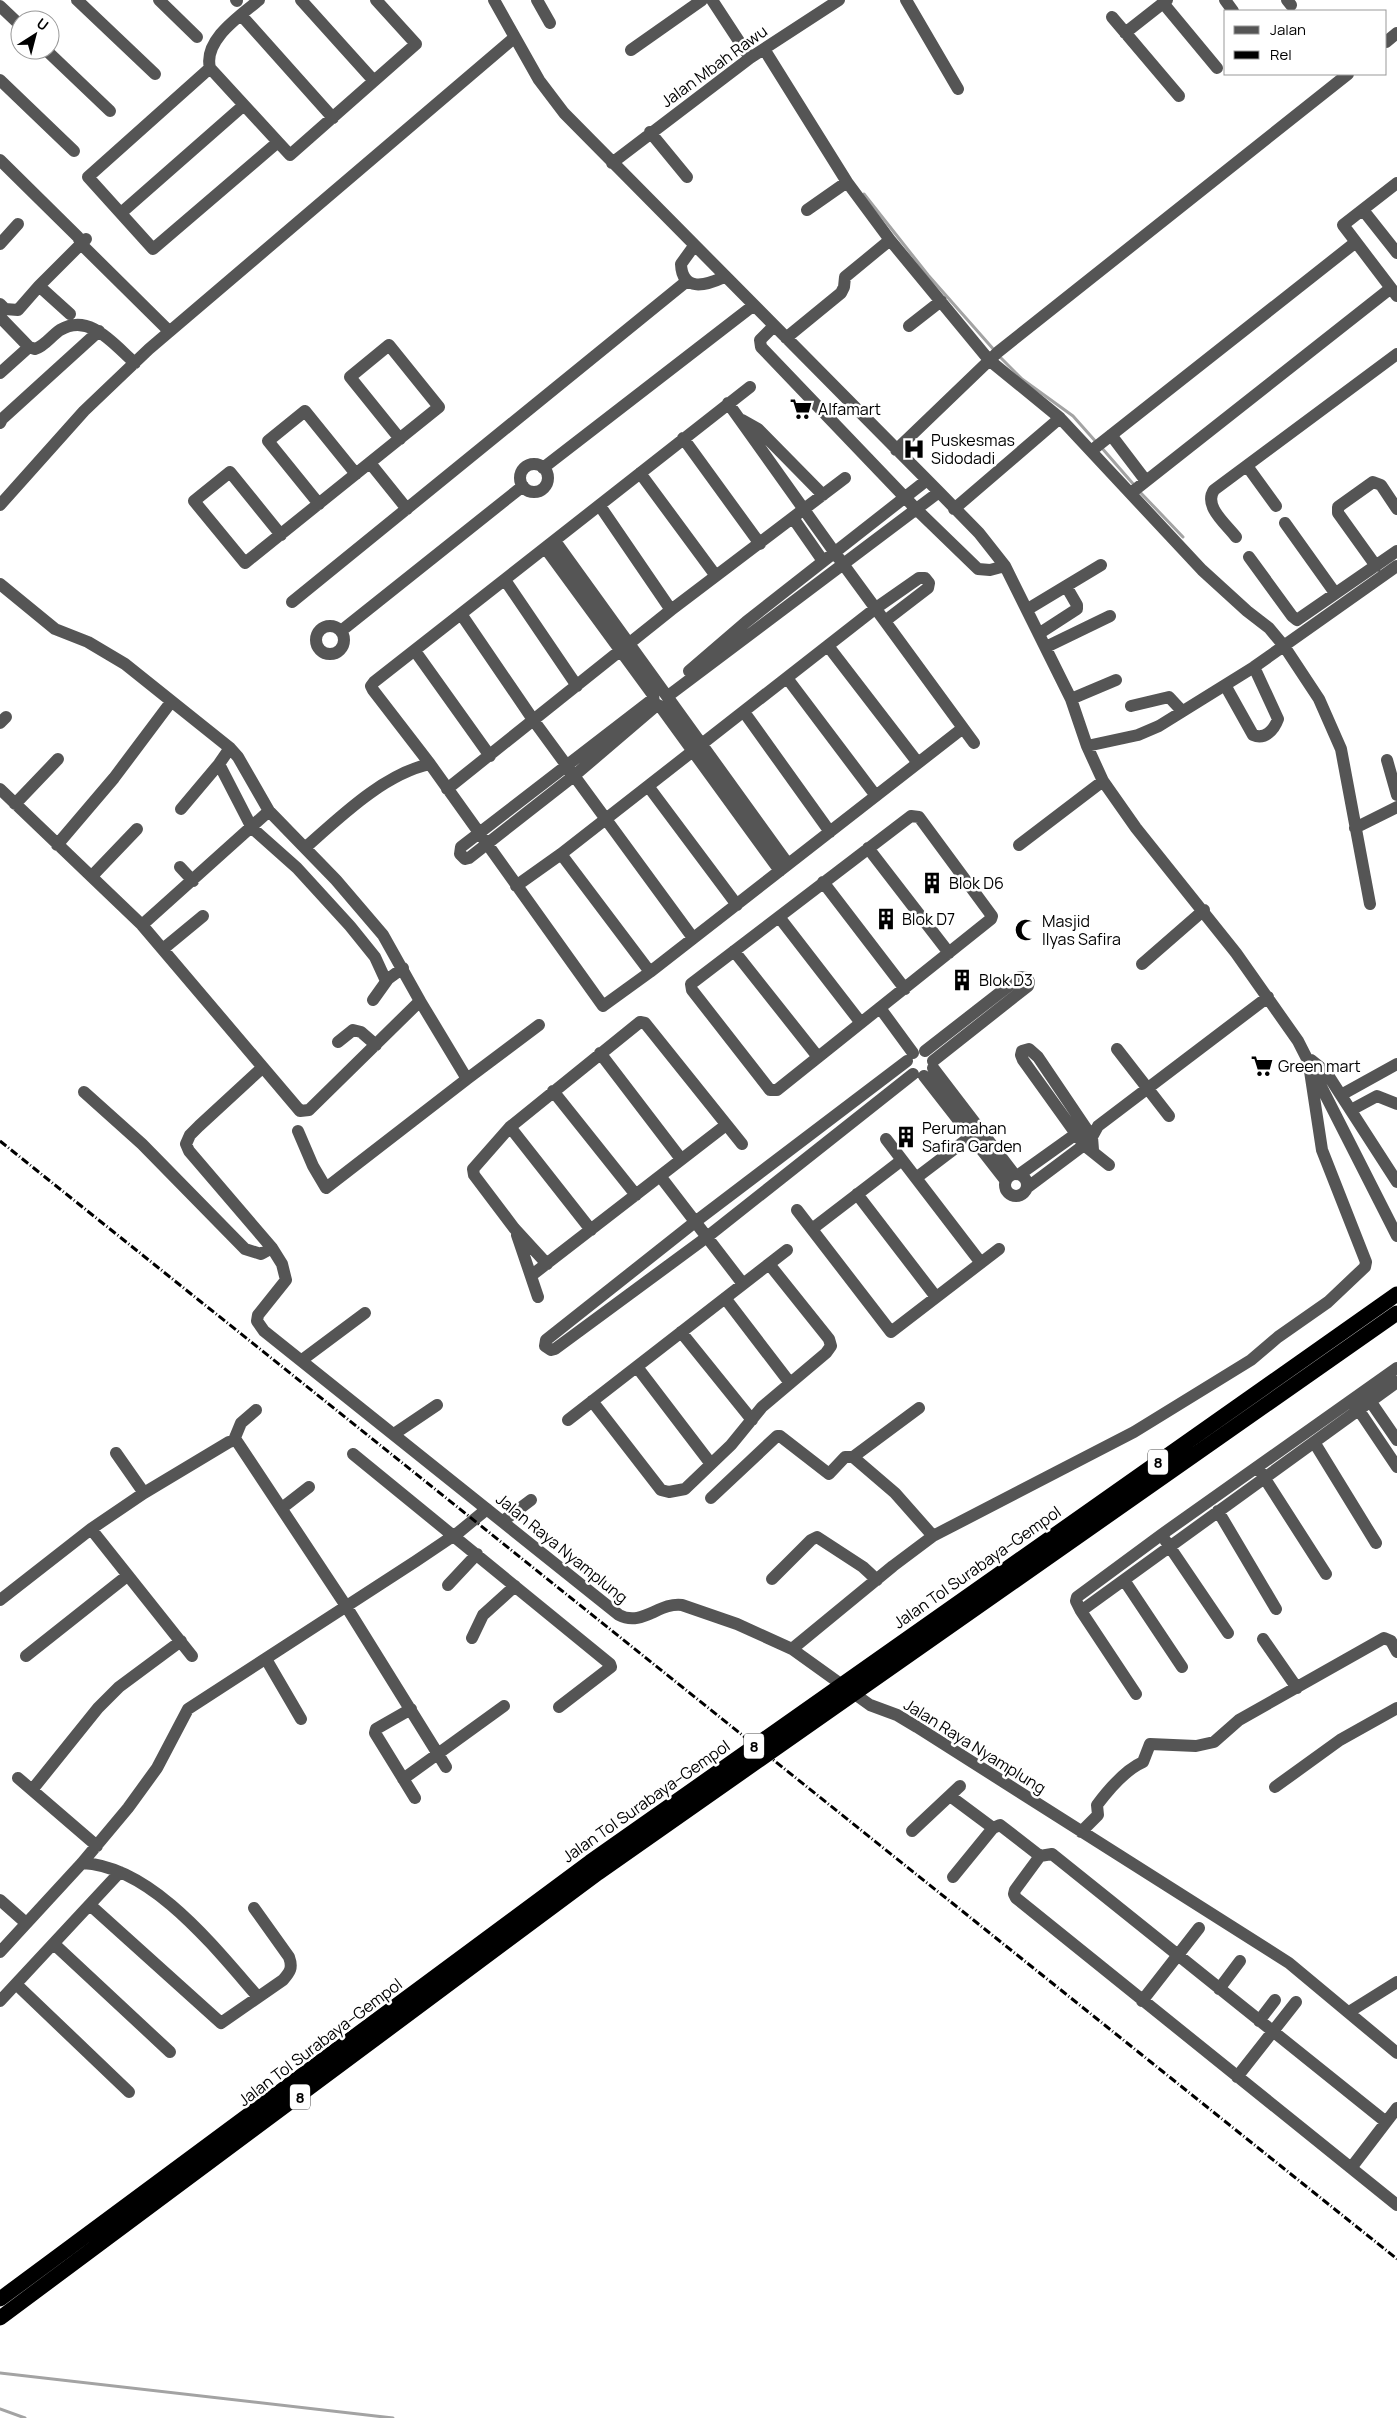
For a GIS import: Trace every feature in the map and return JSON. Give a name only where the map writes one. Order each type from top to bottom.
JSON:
[{"type":"highway","name":"Jalan Tol Surabaya–Gempol","points":[[0,2299],[594,1868],[923,1635],[1397,1294]]},
{"type":"highway","name":"Jalan Tol Surabaya–Gempol","points":[[923,1635],[1397,1313]]},
{"type":"highway","name":"Jalan Tol Surabaya–Gempol","points":[[0,2318],[594,1868]]},
{"type":"street","points":[[77,0],[155,74]]},
{"type":"street","points":[[160,0],[197,37]]},
{"type":"street","points":[[259,0],[214,41],[208,60],[210,68],[290,155],[416,44],[376,0]]},
{"type":"street","points":[[301,0],[374,81]]},
{"type":"street","points":[[494,0],[539,80],[564,112],[612,163],[939,492],[1006,566],[1071,699],[1087,746],[1103,781],[1136,828],[1204,910],[1268,997],[1309,1058],[1395,1232]]},
{"type":"street","points":[[537,0],[550,23]]},
{"type":"street","points":[[631,50],[702,0]]},
{"type":"street","points":[[712,0],[750,58]]},
{"type":"street","name":"Jalan Mbah Rawu","points":[[612,163],[650,132],[750,58],[839,0]]},
{"type":"street","points":[[906,0],[958,89]]},
{"type":"street","points":[[1224,0],[1233,10]]},
{"type":"street","points":[[1125,33],[1165,1],[1217,68]]},
{"type":"street","points":[[0,6],[10,16]]},
{"type":"street","points":[[241,15],[332,118]]},
{"type":"street","points":[[1112,17],[1179,96]]},
{"type":"street","points":[[1387,41],[1397,33]]},
{"type":"street","points":[[0,505],[84,411],[171,329],[514,38]]},
{"type":"street","points":[[764,49],[847,182],[890,240],[941,301],[993,356],[1060,418],[1099,444],[1138,488],[1216,584],[1269,628],[1284,646],[1319,699],[1338,740],[1346,766],[1355,828],[1370,904]]},
{"type":"street","points":[[56,60],[110,111]]},
{"type":"street","points":[[210,68],[88,177],[153,250],[278,142]]},
{"type":"street","points":[[896,450],[993,356],[1347,75]]},
{"type":"street","points":[[0,80],[74,151]]},
{"type":"street","points":[[121,213],[244,105]]},
{"type":"street","points":[[650,132],[687,177]]},
{"type":"street","points":[[0,160],[171,329]]},
{"type":"street","points":[[807,210],[847,182]]},
{"type":"street","points":[[1138,488],[1394,292],[1343,225],[1397,183]]},
{"type":"street","points":[[1363,210],[1397,253]]},
{"type":"street","points":[[0,244],[18,224]]},
{"type":"street","points":[[0,304],[5,309],[18,310],[82,240]]},
{"type":"street","points":[[786,338],[841,293],[844,288],[845,277],[890,240]]},
{"type":"street","points":[[1099,444],[1356,242]]},
{"type":"street","points":[[694,246],[681,264],[683,275],[687,281],[705,285],[724,276]]},
{"type":"street","points":[[292,602],[687,281]]},
{"type":"street","points":[[39,286],[70,314]]},
{"type":"street","points":[[909,326],[941,301]]},
{"type":"street","points":[[543,468],[754,305]]},
{"type":"street","points":[[0,317],[29,346],[39,348],[57,332],[74,325],[88,325],[99,331],[135,363]]},
{"type":"street","points":[[774,326],[760,340],[761,347],[904,497],[978,568],[990,570],[1006,566]]},
{"type":"street","points":[[0,423],[2,419],[99,331]]},
{"type":"street","points":[[281,534],[230,472],[194,501],[245,563],[439,408],[389,345],[350,376],[400,439]]},
{"type":"street","points":[[0,373],[29,346]]},
{"type":"street","points":[[1236,537],[1210,504],[1210,497],[1214,490],[1397,354]]},
{"type":"street","points":[[750,387],[371,686],[430,764],[602,1005],[607,1005],[963,728]]},
{"type":"street","points":[[728,403],[742,420],[754,441],[838,558],[974,742]]},
{"type":"street","points":[[319,504],[268,441],[305,411],[356,474]]},
{"type":"street","points":[[954,508],[1060,418]]},
{"type":"street","points":[[742,420],[758,429],[822,496]]},
{"type":"street","points":[[683,438],[760,544]]},
{"type":"street","points":[[1099,444],[1138,488]]},
{"type":"street","points":[[370,463],[407,509]]},
{"type":"street","points":[[533,464],[543,468],[548,480],[546,487],[534,492],[523,486],[520,481],[523,470],[533,464]]},
{"type":"street","points":[[1247,466],[1276,506]]},
{"type":"street","points":[[640,473],[716,576]]},
{"type":"street","points":[[447,790],[671,610],[845,478]]},
{"type":"street","points":[[482,839],[838,558],[904,497],[927,480]]},
{"type":"street","points":[[1376,566],[1338,513],[1338,507],[1374,482],[1381,485],[1397,509]]},
{"type":"street","points":[[341,631],[523,486]]},
{"type":"street","points":[[750,627],[824,562],[838,558],[916,509],[939,492]]},
{"type":"street","points":[[600,506],[671,610]]},
{"type":"street","points":[[793,518],[824,562]]},
{"type":"street","points":[[1285,523],[1335,593]]},
{"type":"street","points":[[550,545],[784,868]]},
{"type":"street","points":[[1249,557],[1295,619],[1298,619],[1397,551]]},
{"type":"street","points":[[1028,609],[1100,565]]},
{"type":"street","points":[[1087,746],[1138,734],[1160,726],[1254,667],[1397,566]]},
{"type":"street","points":[[516,886],[561,854],[876,608],[922,577],[929,583],[928,588],[885,621]]},
{"type":"street","points":[[505,580],[577,686]]},
{"type":"street","points":[[0,584],[55,629],[110,654],[165,709],[224,756],[260,820],[282,854],[327,888],[374,943],[393,976]]},
{"type":"street","points":[[1040,634],[1077,609],[1077,605],[1066,586]]},
{"type":"street","points":[[461,614],[534,720],[694,938]]},
{"type":"street","points":[[1046,647],[1110,616]]},
{"type":"street","points":[[828,646],[918,763]]},
{"type":"street","points":[[415,651],[490,756]]},
{"type":"street","points":[[1225,685],[1253,735],[1259,737],[1268,734],[1278,719],[1254,667]]},
{"type":"street","points":[[787,678],[876,796]]},
{"type":"street","points":[[1071,699],[1116,680]]},
{"type":"street","points":[[1131,706],[1166,696],[1173,699],[1182,712]]},
{"type":"street","points":[[57,844],[114,778],[165,709]]},
{"type":"street","points":[[744,712],[830,832]]},
{"type":"street","points":[[181,809],[224,756]]},
{"type":"street","points":[[224,756],[238,757],[260,820],[306,847],[327,888],[374,943],[379,964],[420,1002],[467,1079]]},
{"type":"street","points":[[16,804],[58,759]]},
{"type":"street","points":[[1387,760],[1397,795]]},
{"type":"street","points":[[306,847],[354,806],[405,771],[430,764]]},
{"type":"street","points":[[1020,845],[1103,781]]},
{"type":"street","points":[[648,786],[736,905]]},
{"type":"street","points":[[0,788],[142,925],[298,1108],[309,1110],[368,1038],[420,1002]]},
{"type":"street","points":[[1355,828],[1397,807]]},
{"type":"street","points":[[908,817],[919,818],[992,918],[905,989],[774,1091],[752,1067],[690,986],[823,882],[908,817]]},
{"type":"street","points":[[142,925],[260,820]]},
{"type":"street","points":[[92,876],[137,829]]},
{"type":"street","points":[[868,848],[949,953]]},
{"type":"street","points":[[561,854],[650,972]]},
{"type":"street","points":[[180,867],[193,881]]},
{"type":"street","points":[[823,882],[905,989]]},
{"type":"street","points":[[1142,964],[1204,910]]},
{"type":"street","points":[[163,949],[203,916]]},
{"type":"street","points":[[780,917],[861,1023]]},
{"type":"street","points":[[734,951],[818,1057]]},
{"type":"street","points":[[373,1000],[393,976]]},
{"type":"street","points":[[921,1063],[707,1236],[555,1349],[548,1349],[545,1344],[546,1340],[695,1222],[921,1063],[1028,986],[1027,978],[1020,977],[921,1063]]},
{"type":"street","points":[[1088,1136],[1014,1176],[1005,1186],[1012,1195],[1022,1194],[1088,1136],[1268,997]]},
{"type":"street","points":[[880,1008],[921,1063],[1014,1176]]},
{"type":"street","points":[[547,1264],[514,1228],[473,1172],[478,1163],[510,1127],[600,1053],[643,1021],[742,1144]]},
{"type":"street","points":[[298,1131],[313,1166],[331,1184],[539,1025]]},
{"type":"street","points":[[338,1042],[353,1030],[368,1038]]},
{"type":"street","points":[[1088,1136],[1023,1060],[1022,1051],[1029,1049],[1038,1057],[1088,1136],[1109,1165]]},
{"type":"street","points":[[1117,1049],[1169,1116]]},
{"type":"street","points":[[600,1053],[682,1159]]},
{"type":"street","points":[[1309,1058],[1326,1072],[1397,1182]]},
{"type":"street","points":[[792,1649],[893,1566],[933,1536],[1134,1432],[1251,1360],[1278,1337],[1328,1302],[1365,1267],[1366,1262],[1322,1150],[1309,1058]]},
{"type":"street","points":[[921,1063],[970,1137],[1014,1176],[1025,1177],[1028,1187]]},
{"type":"street","points":[[1341,1094],[1397,1064]]},
{"type":"street","points":[[84,1092],[142,1144],[245,1248],[261,1254],[272,1248],[186,1144],[190,1135],[199,1126],[262,1068]]},
{"type":"street","points":[[553,1091],[636,1195]]},
{"type":"street","points":[[1351,1110],[1377,1096],[1397,1104]]},
{"type":"street","points":[[532,1275],[726,1125]]},
{"type":"street","points":[[510,1127],[591,1230]]},
{"type":"street","points":[[916,1178],[970,1137]]},
{"type":"street","points":[[886,1139],[981,1263]]},
{"type":"street","points":[[812,1229],[902,1160]]},
{"type":"street","points":[[660,1176],[743,1284]]},
{"type":"street","points":[[857,1194],[936,1297]]},
{"type":"street","points":[[797,1210],[891,1332],[999,1249]]},
{"type":"street","points":[[514,1228],[532,1275],[538,1297]]},
{"type":"street","name":"Jalan Raya Nyamplung","points":[[272,1248],[285,1275],[279,1292],[261,1310],[257,1321],[264,1331],[613,1611],[626,1618],[635,1619],[673,1604],[682,1604],[737,1624],[792,1649],[870,1705],[907,1720],[1302,1972],[1349,2012],[1394,2046]]},
{"type":"street","points":[[568,1420],[787,1250]]},
{"type":"street","points":[[592,1401],[661,1490],[667,1492],[683,1491],[711,1464],[762,1407],[826,1353],[830,1343],[769,1264]]},
{"type":"street","points":[[725,1298],[790,1383]]},
{"type":"street","points":[[302,1360],[365,1313]]},
{"type":"street","points":[[681,1332],[752,1420]]},
{"type":"street","points":[[637,1366],[711,1464]]},
{"type":"street","points":[[1367,1396],[1397,1368]]},
{"type":"street","points":[[1136,1694],[1081,1611],[1076,1602],[1078,1596],[1257,1466],[1367,1396],[1397,1382]]},
{"type":"street","points":[[1367,1396],[1397,1440]]},
{"type":"street","points":[[1081,1611],[1314,1442],[1355,1404]]},
{"type":"street","points":[[1355,1404],[1397,1467]]},
{"type":"street","points":[[394,1434],[437,1405]]},
{"type":"street","points":[[711,1498],[778,1435],[827,1474],[832,1473],[845,1457],[853,1457],[919,1408]]},
{"type":"street","points":[[0,1600],[91,1529],[144,1493],[234,1440],[241,1423],[256,1410]]},
{"type":"street","points":[[234,1440],[240,1444],[346,1606],[446,1767]]},
{"type":"street","points":[[1314,1442],[1376,1543]]},
{"type":"street","points":[[116,1453],[144,1493]]},
{"type":"street","points":[[353,1454],[611,1665],[608,1671],[559,1707]]},
{"type":"street","points":[[853,1457],[895,1493],[933,1536]]},
{"type":"street","points":[[1257,1466],[1326,1574]]},
{"type":"street","points":[[282,1508],[309,1488]]},
{"type":"street","points":[[503,1521],[531,1500]]},
{"type":"street","points":[[0,1952],[97,1846],[157,1768],[188,1709],[454,1535],[487,1509]]},
{"type":"street","points":[[1218,1511],[1276,1609]]},
{"type":"street","points":[[91,1529],[192,1656]]},
{"type":"street","points":[[1161,1535],[1228,1633]]},
{"type":"street","points":[[772,1579],[817,1536],[858,1563],[878,1579]]},
{"type":"street","points":[[448,1585],[477,1554]]},
{"type":"street","points":[[26,1656],[128,1576]]},
{"type":"street","points":[[1124,1580],[1182,1667]]},
{"type":"street","points":[[472,1638],[483,1615],[516,1586]]},
{"type":"street","points":[[1080,1832],[1098,1815],[1097,1805],[1104,1796],[1129,1770],[1144,1760],[1151,1744],[1196,1746],[1214,1742],[1239,1720],[1384,1638],[1391,1641],[1397,1652]]},
{"type":"street","points":[[1263,1639],[1297,1688]]},
{"type":"street","points":[[32,1790],[98,1708],[120,1687],[181,1640]]},
{"type":"street","points":[[266,1659],[301,1719]]},
{"type":"street","points":[[403,1779],[504,1706]]},
{"type":"street","points":[[1275,1787],[1340,1740],[1397,1708]]},
{"type":"street","points":[[411,1709],[376,1729],[375,1733],[415,1798]]},
{"type":"street","points":[[18,1778],[97,1846]]},
{"type":"street","points":[[912,1830],[960,1786]]},
{"type":"street","points":[[950,1796],[993,1828]]},
{"type":"street","points":[[953,1878],[993,1828],[1000,1826],[1040,1856]]},
{"type":"street","points":[[1386,2122],[1052,1854],[1040,1856],[1015,1890],[1014,1896],[1142,2001],[1396,2203]]},
{"type":"street","points":[[82,1863],[101,1864],[120,1872],[145,1887],[188,1921],[258,1997]]},
{"type":"street","points":[[0,2001],[120,1872]]},
{"type":"street","points":[[0,1900],[26,1923]]},
{"type":"street","points":[[90,1904],[221,2023],[283,1980],[290,1972],[292,1966],[289,1957],[254,1908]]},
{"type":"street","points":[[1142,2001],[1199,1928]]},
{"type":"street","points":[[54,1944],[170,2052]]},
{"type":"street","points":[[1219,1989],[1240,1961]]},
{"type":"street","points":[[1349,2012],[1397,1982]]},
{"type":"street","points":[[16,1984],[128,2092]]},
{"type":"street","points":[[1259,2021],[1275,2000]]},
{"type":"street","points":[[1232,2073],[1273,2032],[1296,2002]]},
{"type":"street","points":[[1351,2168],[1397,2108]]},
{"type":"waterway","points":[[864,194],[928,275],[995,351]]},
{"type":"waterway","points":[[999,356],[1022,379],[1073,416],[1097,443]]},
{"type":"waterway","points":[[1101,447],[1135,486]]},
{"type":"waterway","points":[[1139,491],[1183,537]]},
{"type":"waterway","points":[[0,2373],[393,2418]]},
{"type":"waterway","points":[[0,2409],[25,2418]]},
{"type":"railway","points":[[0,1141],[1397,2259]]},
{"type":"place","name":"Alfamart","points":[[801,409]]},
{"type":"place","name":"Puskesmas Sidodadi","points":[[914,449]]},
{"type":"place","name":"Blok D6","points":[[932,883]]},
{"type":"place","name":"Blok D7","points":[[886,919]]},
{"type":"place","name":"Masjid Ilyas Safira","points":[[1026,930]]},
{"type":"place","name":"Blok D3","points":[[962,980]]},
{"type":"place","name":"Green mart","points":[[1262,1066]]},
{"type":"place","name":"Perumahan Safira Garden","points":[[906,1137]]}]
